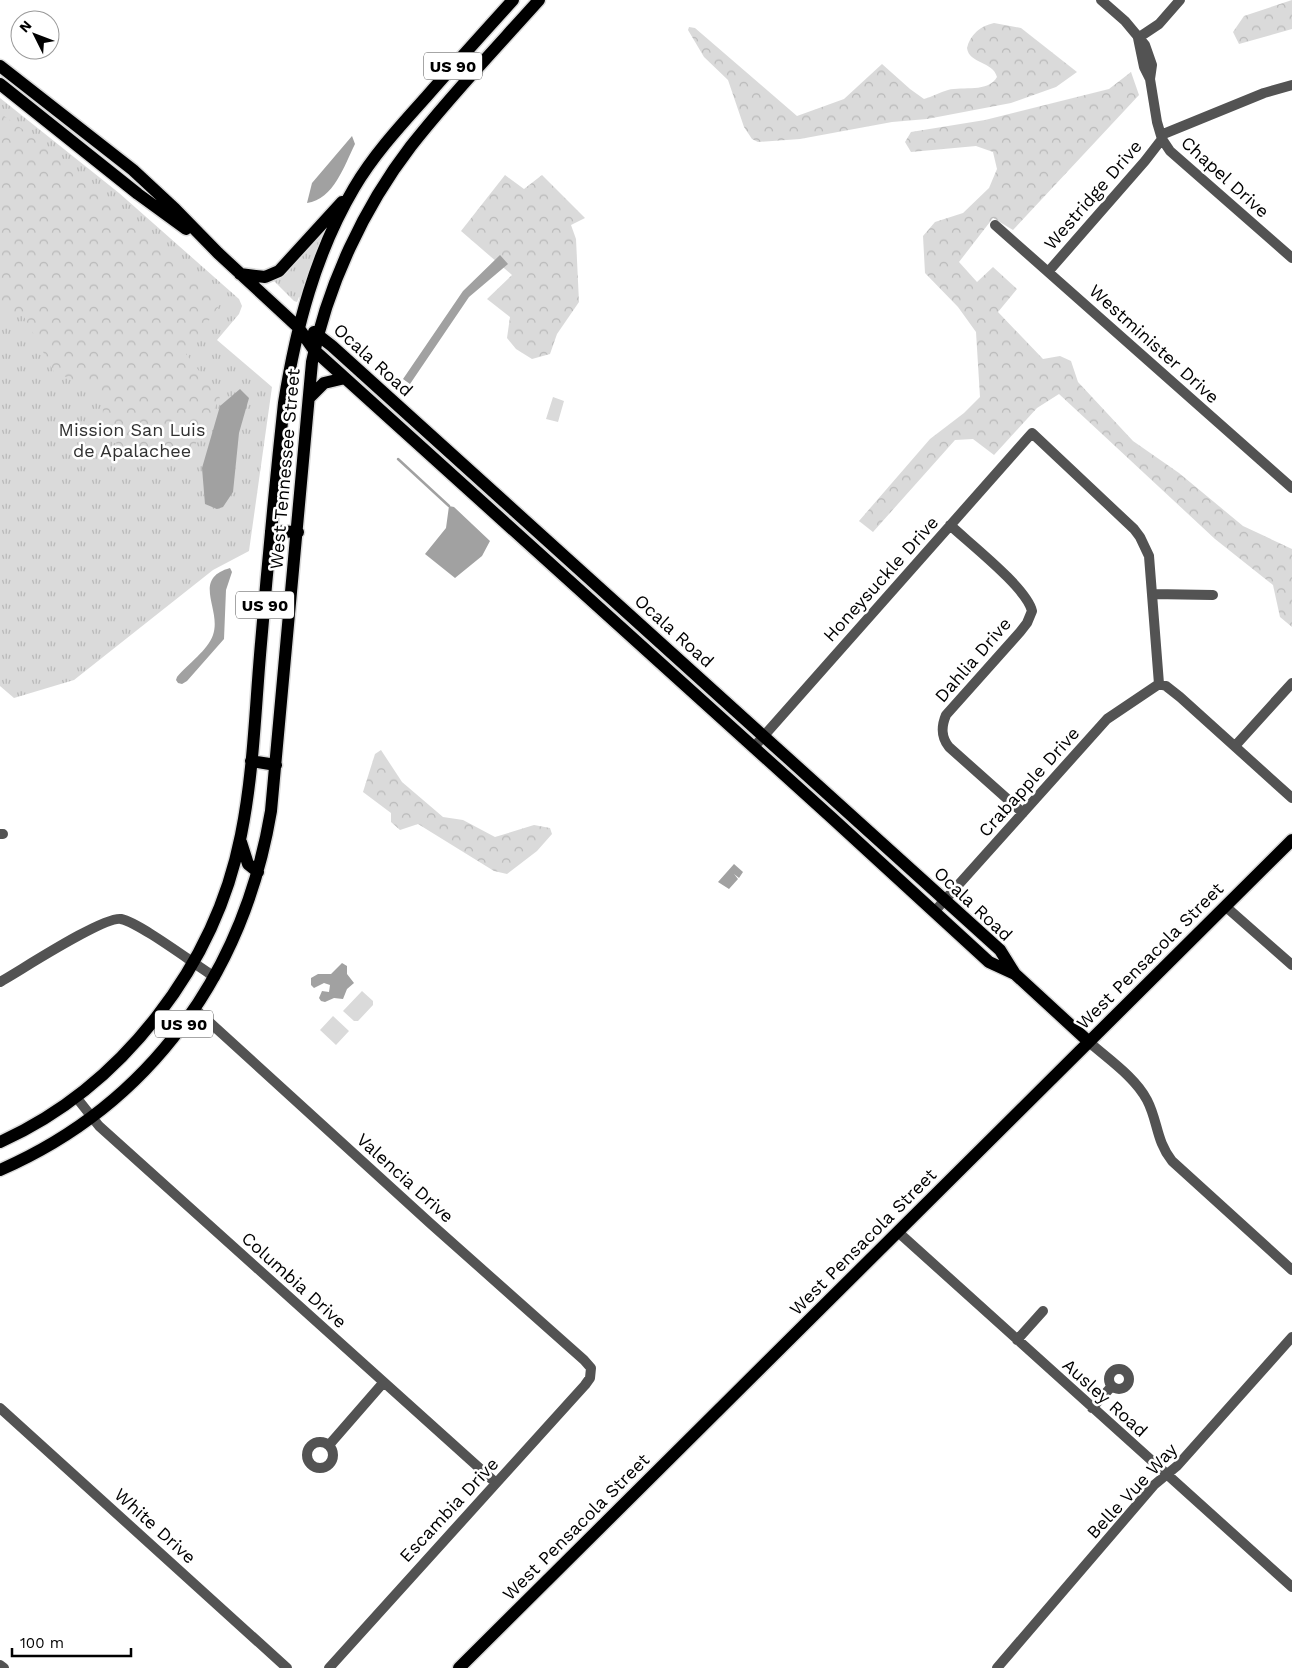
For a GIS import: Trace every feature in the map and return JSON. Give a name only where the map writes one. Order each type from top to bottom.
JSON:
[{"type":"main road","name":"West Tennessee Street","points":[[0,1142],[76,1097],[112,1066],[141,1037],[172,997],[193,963],[214,920],[240,840],[251,761],[284,403],[298,327],[321,256],[353,189],[394,133],[513,0]]},
{"type":"main road","name":"West Tennessee Street","points":[[0,1170],[29,1156],[91,1116],[117,1097],[151,1064],[195,1009],[215,977],[240,926],[258,872],[271,811],[314,350],[331,296],[352,245],[386,183],[411,147],[539,0]]},
{"type":"main road","name":"Ocala Road","points":[[0,66],[116,156],[172,212],[298,327],[314,350],[989,962],[1015,974]]},
{"type":"main road","points":[[442,79],[458,92]]},
{"type":"main road","name":"Ocala Road","points":[[0,84],[106,167],[172,212]]},
{"type":"main road","points":[[394,133],[411,147]]},
{"type":"main road","points":[[106,167],[116,156]]},
{"type":"main road","points":[[240,274],[265,277],[279,271],[353,189]]},
{"type":"main road","name":"Ocala Road","points":[[298,327],[319,334],[764,736],[1000,950],[1015,974],[1089,1042]]},
{"type":"main road","points":[[309,398],[324,383],[345,378]]},
{"type":"main road","points":[[271,531],[298,532]]},
{"type":"main road","points":[[251,761],[276,765]]},
{"type":"main road","points":[[240,840],[248,864],[258,872]]},
{"type":"main road","name":"West Pensacola Street","points":[[459,1668],[1292,840]]},
{"type":"street","name":"Chapel Drive","points":[[1101,0],[1125,21],[1145,45],[1152,65],[1150,79],[1162,137],[1183,163],[1292,258]]},
{"type":"street","points":[[1138,38],[1159,24],[1180,0]]},
{"type":"street","name":"Westridge Drive","points":[[1048,272],[1146,161],[1162,137],[1264,92],[1292,85]]},
{"type":"street","name":"Westminister Drive","points":[[994,225],[1292,488]]},
{"type":"street","points":[[392,420],[403,410]]},
{"type":"street","name":"Honeysuckle Drive","points":[[754,747],[1032,433],[1140,537],[1149,556],[1152,594]]},
{"type":"street","name":"Dahlia Drive","points":[[950,525],[1014,584],[1026,598],[1032,611],[1028,623],[946,715],[942,732],[944,741],[1023,813]]},
{"type":"street","points":[[1213,595],[1152,594],[1158,684],[1166,686],[1292,798]]},
{"type":"street","points":[[1235,746],[1292,683]]},
{"type":"street","name":"Crabapple Drive","points":[[934,912],[1107,719],[1158,684]]},
{"type":"street","points":[[1225,906],[1292,965]]},
{"type":"street","points":[[0,982],[96,926],[115,919],[135,925],[215,977]]},
{"type":"street","name":"Valencia Drive","points":[[195,1009],[431,1224],[584,1360],[591,1372]]},
{"type":"street","points":[[1089,1042],[1144,1094],[1152,1113],[1160,1143],[1172,1161],[1292,1270]]},
{"type":"street","name":"Columbia Drive","points":[[76,1097],[91,1116],[133,1158],[303,1308],[383,1383],[496,1483]]},
{"type":"street","name":"Ausley Road","points":[[898,1232],[1292,1587]]},
{"type":"street","points":[[1017,1340],[1043,1311]]},
{"type":"street","name":"Belle Vue Way","points":[[997,1668],[1154,1485],[1167,1475],[1292,1337]]},
{"type":"street","name":"Escambia Drive","points":[[329,1668],[585,1385],[591,1372]]},
{"type":"street","points":[[329,1445],[383,1383]]},
{"type":"street","points":[[1092,1408],[1112,1386]]},
{"type":"street","name":"White Drive","points":[[0,1408],[287,1668]]},
{"type":"street","points":[[0,1664],[4,1668]]},
{"type":"green space","points":[[1292,0],[1292,29],[1239,44],[1233,32],[1244,16]]},
{"type":"green space","points":[[994,23],[1021,28],[1077,72],[1056,87],[1011,103],[927,119],[892,122],[800,139],[758,142],[752,139],[744,127],[728,80],[704,57],[688,30],[689,27],[695,28],[797,116],[844,99],[882,64],[924,99],[948,90],[988,85],[997,77],[995,72],[972,57],[967,48],[976,32],[984,26]]},
{"type":"green space","points":[[1131,72],[1139,95],[1013,230],[993,218],[959,262],[977,282],[993,267],[1017,289],[998,312],[1043,359],[1060,356],[1071,361],[1078,382],[1133,441],[1179,473],[1243,526],[1292,549],[1292,627],[1280,617],[1273,585],[1215,539],[1059,394],[1037,408],[994,455],[973,439],[955,440],[873,532],[859,521],[930,439],[964,413],[980,397],[976,332],[958,307],[925,273],[923,236],[935,222],[963,213],[989,188],[997,169],[993,152],[976,146],[911,152],[905,142],[911,132],[985,120],[1109,89]]},
{"type":"green space","name":"Mission San Luis de Apalachee","points":[[0,98],[119,193],[239,299],[242,306],[239,314],[217,340],[272,387],[249,551],[213,570],[74,680],[14,698],[0,686]]},
{"type":"green space","points":[[0,113],[29,134],[223,300],[186,354],[220,398],[183,468],[104,439],[102,392],[54,372],[23,315],[0,308]]},
{"type":"green space","points":[[505,175],[524,189],[542,175],[585,218],[571,225],[576,239],[579,302],[557,334],[550,354],[532,359],[516,349],[507,338],[510,317],[487,299],[512,275],[461,231]]},
{"type":"green space","points":[[328,226],[300,298],[297,302],[294,301],[272,279]]},
{"type":"green space","points":[[553,397],[564,401],[558,422],[546,419]]},
{"type":"green space","points":[[381,750],[402,782],[443,817],[463,820],[495,837],[534,825],[550,828],[552,834],[537,851],[507,874],[494,871],[418,824],[400,830],[391,822],[391,813],[363,792],[375,754]]},
{"type":"green space","points":[[362,991],[373,1001],[373,1005],[358,1021],[354,1021],[343,1011]]},
{"type":"green space","points":[[333,1016],[349,1031],[336,1045],[320,1030]]},
{"type":"shaded area","points":[[352,136],[355,144],[337,180],[324,195],[307,203],[312,183]]},
{"type":"shaded area","points":[[500,255],[508,264],[469,297],[410,384],[403,379],[463,291]]},
{"type":"shaded area","points":[[240,389],[249,398],[239,433],[233,492],[223,507],[217,509],[205,504],[202,468],[220,406]]},
{"type":"shaded area","points":[[449,506],[454,507],[490,541],[482,556],[455,578],[425,554],[446,528]]},
{"type":"shaded area","points":[[230,568],[232,572],[226,590],[224,639],[187,681],[182,684],[178,683],[177,677],[202,651],[213,635],[215,625],[210,596],[212,579],[218,573]]},
{"type":"shaded area","points":[[734,864],[743,872],[739,878],[734,874],[738,879],[729,889],[718,882]]},
{"type":"shaded area","points":[[342,963],[347,966],[347,974],[354,983],[347,989],[343,999],[334,998],[325,1002],[321,1001],[319,998],[322,991],[329,992],[330,985],[324,983],[314,988],[311,985],[311,978],[318,974],[331,974]]},
{"type":"waterway","points":[[398,459],[449,506]]}]
